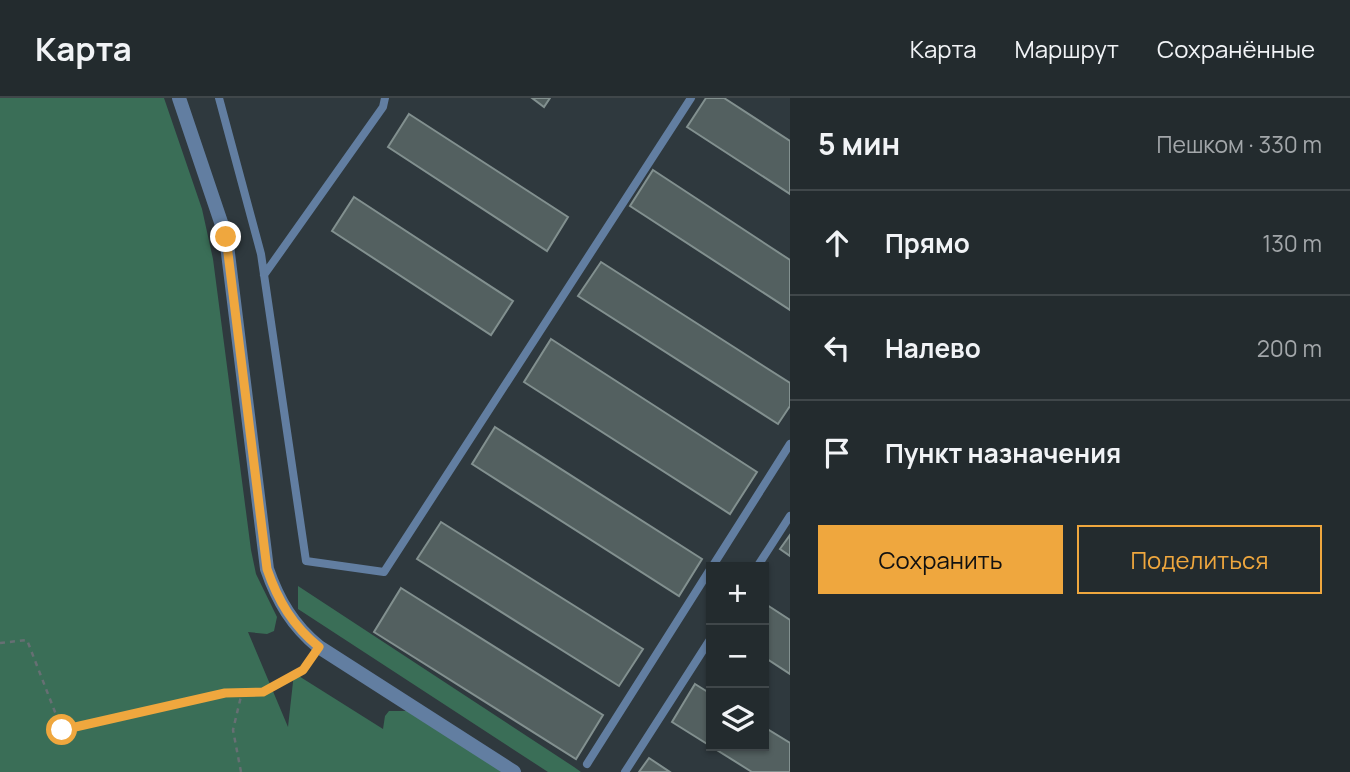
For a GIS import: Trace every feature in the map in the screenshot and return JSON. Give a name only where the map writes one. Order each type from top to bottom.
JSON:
[{"type":"street","points":[[180,98],[226,237],[267,569],[286,611],[301,633],[319,647],[514,772]]},
{"type":"lane","points":[[219,98],[264,275],[306,561],[384,572],[691,98]]},
{"type":"lane","points":[[264,275],[383,107],[385,98]]},
{"type":"lane","points":[[714,562],[790,444]]},
{"type":"lane","points":[[760,562],[790,516]]},
{"type":"lane","points":[[587,764],[706,575]]},
{"type":"lane","points":[[625,772],[706,646]]},
{"type":"path","points":[[0,643],[27,640],[62,730],[225,693],[263,692],[303,670],[319,647]]},
{"type":"path","points":[[241,772],[233,730],[242,692]]},
{"type":"green space","points":[[0,98],[164,98],[202,209],[213,259],[251,550],[256,574],[277,617],[274,631],[267,634],[248,632],[288,727],[294,673],[383,729],[385,716],[389,711],[407,711],[505,772],[0,772]]},
{"type":"green space","points":[[298,586],[581,772],[548,772],[298,609]]},
{"type":"building","points":[[532,98],[550,98],[544,107]]},
{"type":"building","points":[[706,98],[724,98],[790,141],[790,194],[687,127]]},
{"type":"building","points":[[409,114],[568,217],[547,251],[388,147]]},
{"type":"building","points":[[653,170],[790,260],[790,310],[630,206]]},
{"type":"building","points":[[354,197],[513,301],[491,335],[332,231]]},
{"type":"building","points":[[601,262],[790,383],[790,406],[778,424],[578,296]]},
{"type":"building","points":[[551,339],[757,472],[730,514],[524,382]]},
{"type":"building","points":[[495,427],[702,559],[679,596],[472,464]]},
{"type":"building","points":[[441,522],[643,649],[619,686],[417,559]]},
{"type":"building","points":[[790,535],[790,556],[780,549]]},
{"type":"building","points":[[401,588],[603,715],[576,759],[374,632]]},
{"type":"building","points":[[769,606],[790,620],[790,674],[769,660]]},
{"type":"building","points":[[695,684],[706,691],[706,743],[672,722]]},
{"type":"building","points":[[769,730],[790,743],[790,772],[752,772],[718,751],[769,751]]},
{"type":"building","points":[[649,758],[670,772],[639,772]]},
{"type":"route","points":[[62,730],[225,693],[263,692],[303,670],[319,647],[301,633],[286,611],[267,569],[226,237]]}]
